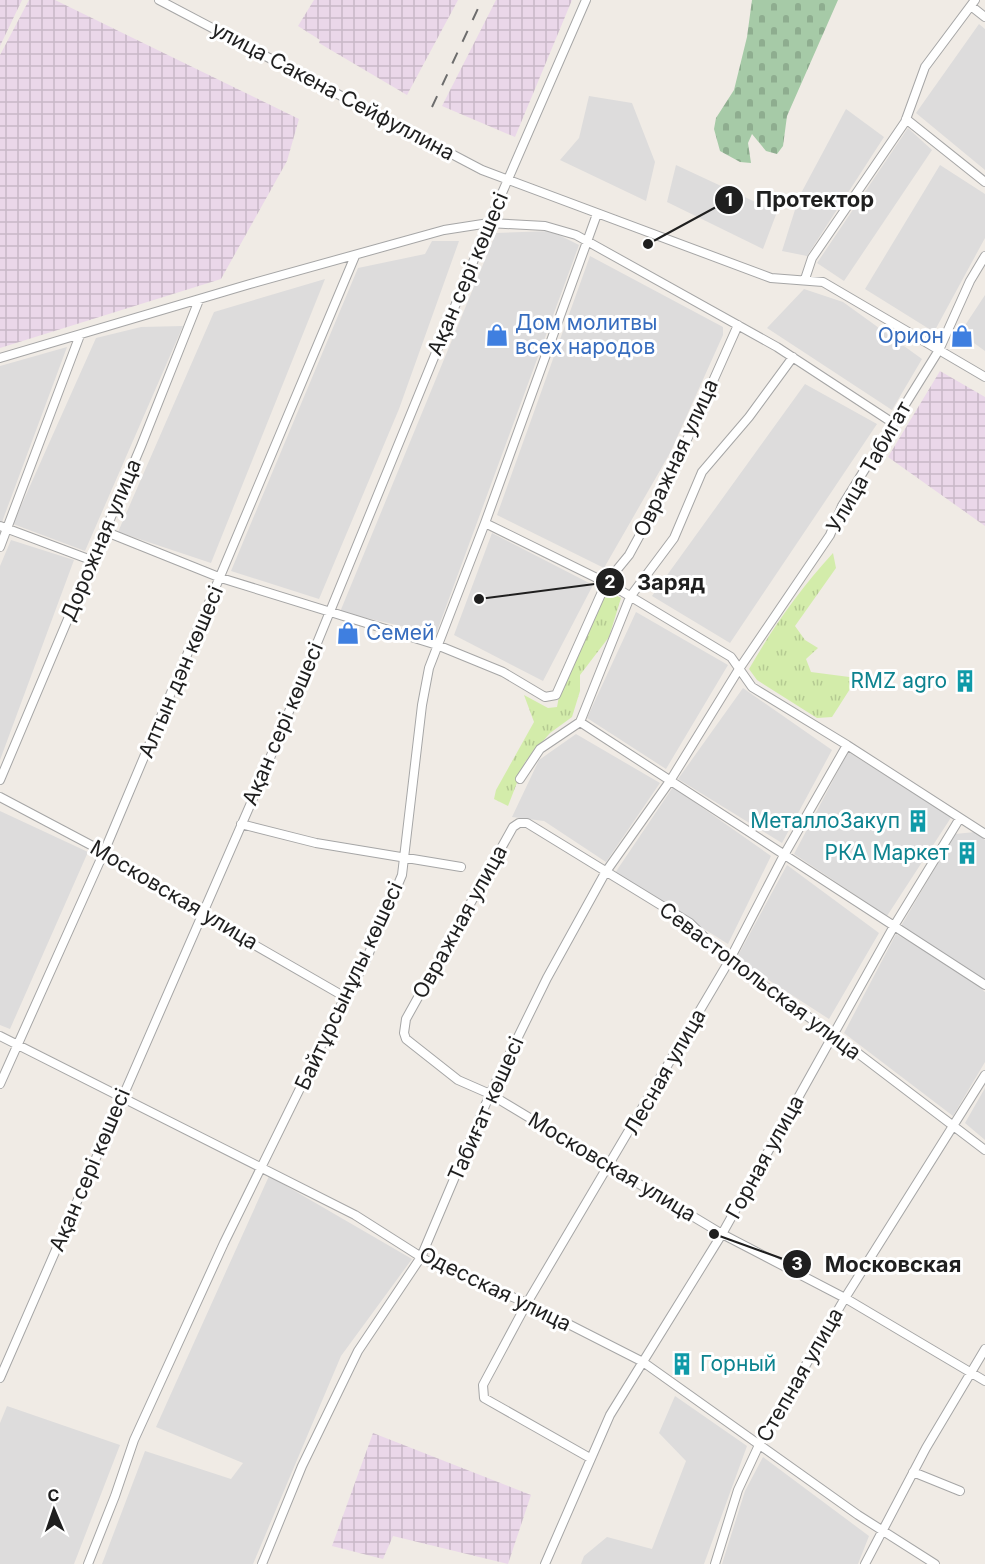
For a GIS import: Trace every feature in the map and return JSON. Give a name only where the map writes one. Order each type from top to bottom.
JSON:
[{"type":"street","name":"улица Сакена Сейфуллина","points":[[159,0],[482,170],[771,278],[823,282],[985,377]]},
{"type":"street","name":"Ақан сері көшесі","points":[[0,1378],[241,824],[489,223],[586,0]]},
{"type":"street","points":[[806,279],[812,258],[906,119],[925,67],[973,3],[985,17]]},
{"type":"street","points":[[906,119],[985,182]]},
{"type":"street","name":"Байтұрсынұлы көшесі","points":[[87,1564],[115,1497],[134,1440],[224,1244],[345,996],[363,967],[402,875],[422,705],[429,668],[485,523],[597,214]]},
{"type":"street","points":[[0,358],[444,230],[489,223],[544,226],[576,235],[738,325],[793,357],[893,423]]},
{"type":"street","name":"Алтын дән көшесі","points":[[0,1084],[104,852],[221,579],[355,256]]},
{"type":"street","name":"Улица Табигат","points":[[739,669],[830,535],[842,506],[939,350],[970,281],[985,256]]},
{"type":"street","name":"Дорожная улица","points":[[0,780],[199,300]]},
{"type":"street","name":"Овражная улица","points":[[437,645],[503,672],[545,697],[556,695],[606,583],[629,555],[665,489],[738,325]]},
{"type":"street","points":[[0,547],[4,527],[80,335]]},
{"type":"street","name":"Овражная улица","points":[[580,722],[630,597],[674,538],[702,472],[749,417],[793,357]]},
{"type":"street","points":[[485,523],[606,583],[731,657],[752,687],[848,745],[985,834]]},
{"type":"street","points":[[4,527],[91,560]]},
{"type":"street","points":[[104,531],[221,579],[437,645]]},
{"type":"street","name":"Табиғат көшесі","points":[[262,1564],[302,1466],[358,1351],[421,1257],[490,1094],[547,978],[606,873],[670,781],[739,669]]},
{"type":"street","points":[[520,780],[540,749],[580,722],[985,985]]},
{"type":"street","name":"Лесная улица","points":[[590,1458],[484,1398],[483,1385],[527,1303],[729,961],[784,855],[848,745]]},
{"type":"street","name":"Московская улица","points":[[0,797],[104,852],[203,912],[218,924],[345,996]]},
{"type":"street","name":"Горная улица","points":[[545,1564],[610,1415],[722,1234],[894,926],[960,818]]},
{"type":"street","name":"Овражная улица","points":[[404,1033],[406,1019],[513,827],[519,823],[527,823]]},
{"type":"street","name":"Севастопольская улица","points":[[527,823],[690,923],[729,961],[834,1035],[985,1150]]},
{"type":"street","points":[[241,824],[316,843],[460,867]]},
{"type":"street","name":"Московская улица","points":[[404,1033],[406,1039],[437,1066],[458,1080],[490,1094],[722,1234],[845,1298],[985,1382]]},
{"type":"street","name":"Одесская улица","points":[[0,1036],[355,1215],[421,1257],[527,1303],[643,1362],[881,1531],[935,1564]]},
{"type":"street","name":"Степная улица","points":[[715,1564],[738,1490],[759,1445],[845,1298],[985,1075]]},
{"type":"street","points":[[866,1564],[913,1472],[985,1349]]},
{"type":"street","points":[[913,1472],[960,1491]]},
{"type":"shaded area","points":[[0,0],[22,0],[0,46]]},
{"type":"shaded area","points":[[29,0],[55,0],[299,119],[287,161],[221,279],[0,348],[0,55]]},
{"type":"shaded area","points":[[314,0],[458,0],[407,95],[319,43],[320,40],[298,26]]},
{"type":"shaded area","points":[[496,0],[572,0],[515,137],[442,106]]},
{"type":"shaded area","points":[[979,24],[985,29],[985,170],[916,113]]},
{"type":"shaded area","points":[[589,96],[632,103],[655,162],[646,201],[560,160],[579,138]]},
{"type":"shaded area","points":[[846,109],[884,137],[807,256],[782,251],[799,197]]},
{"type":"shaded area","points":[[908,128],[932,150],[844,281],[817,263]]},
{"type":"shaded area","points":[[676,165],[777,212],[763,249],[667,202]]},
{"type":"shaded area","points":[[940,165],[985,194],[985,238],[934,332],[865,289]]},
{"type":"shaded area","points":[[551,231],[579,245],[436,634],[340,612],[496,233]]},
{"type":"shaded area","points":[[432,241],[459,241],[399,409],[319,599],[231,571],[358,268],[425,254]]},
{"type":"shaded area","points":[[590,256],[723,327],[723,335],[670,453],[604,568],[497,515]]},
{"type":"shaded area","points":[[325,279],[211,563],[118,532],[214,312]]},
{"type":"shaded area","points":[[804,289],[843,302],[922,359],[892,410],[767,328]]},
{"type":"shaded area","points":[[985,295],[985,351],[960,333]]},
{"type":"shaded area","points":[[183,326],[85,551],[13,524],[96,338],[141,327]]},
{"type":"shaded area","points":[[67,347],[2,522],[0,521],[0,366]]},
{"type":"shaded area","points":[[940,371],[985,397],[985,526],[888,457]]},
{"type":"shaded area","points":[[805,384],[877,424],[730,643],[652,596]]},
{"type":"shaded area","points":[[492,533],[593,585],[543,681],[454,635]]},
{"type":"shaded area","points":[[11,540],[74,560],[0,760],[0,566]]},
{"type":"shaded area","points":[[636,612],[728,665],[666,769],[587,718]]},
{"type":"shaded area","points":[[743,688],[832,750],[782,843],[678,779]]},
{"type":"shaded area","points":[[576,734],[660,783],[606,862],[544,821],[512,817],[539,760]]},
{"type":"shaded area","points":[[848,752],[952,816],[887,916],[794,854]]},
{"type":"shaded area","points":[[673,787],[771,856],[728,944],[615,873]]},
{"type":"shaded area","points":[[0,811],[88,852],[10,1029],[0,1025]]},
{"type":"shaded area","points":[[975,832],[985,840],[985,980],[901,926],[955,834]]},
{"type":"shaded area","points":[[787,865],[879,933],[829,1019],[736,959]]},
{"type":"shaded area","points":[[896,934],[957,968],[985,992],[985,1062],[953,1116],[844,1033]]},
{"type":"shaded area","points":[[985,1088],[985,1140],[965,1123]]},
{"type":"shaded area","points":[[269,1176],[412,1259],[341,1356],[253,1564],[102,1564],[145,1451],[231,1479],[243,1463],[156,1427]]},
{"type":"shaded area","points":[[675,1396],[747,1446],[704,1564],[581,1564],[584,1556],[607,1537],[652,1549],[686,1461],[659,1433]]},
{"type":"shaded area","points":[[7,1406],[120,1445],[74,1564],[0,1564],[0,1423]]},
{"type":"shaded area","points":[[373,1433],[531,1495],[508,1564],[393,1536],[383,1559],[332,1546]]},
{"type":"shaded area","points":[[763,1457],[869,1536],[858,1564],[722,1564],[745,1491]]},
{"type":"green space","points":[[752,0],[838,0],[787,116],[783,146],[777,154],[766,151],[752,134],[748,143],[751,163],[740,162],[720,151],[714,129],[716,118],[734,90],[747,37]]},
{"type":"green space","points":[[833,553],[836,568],[795,626],[805,640],[818,648],[806,659],[811,672],[857,678],[832,717],[817,718],[757,680],[749,669],[809,580]]},
{"type":"green space","points":[[607,590],[621,598],[609,637],[580,675],[580,691],[572,717],[550,733],[525,762],[508,806],[494,799],[496,790],[534,722],[524,695],[548,708],[557,707],[560,691]]},
{"type":"railway","points":[[432,107],[482,0]]},
{"type":"place","name":"Протектор","points":[[648,244]]},
{"type":"place","name":"Дом молитвы всех народов","points":[[497,335]]},
{"type":"place","name":"Орион","points":[[962,336]]},
{"type":"place","name":"Заряд","points":[[479,599]]},
{"type":"place","name":"Семей","points":[[348,633]]},
{"type":"place","name":"RMZ agro","points":[[965,681]]},
{"type":"place","name":"МеталлоЗакуп","points":[[918,821]]},
{"type":"place","name":"РКА Маркет","points":[[967,853]]},
{"type":"place","name":"Московская","points":[[714,1234]]},
{"type":"place","name":"Горный","points":[[682,1364]]}]
